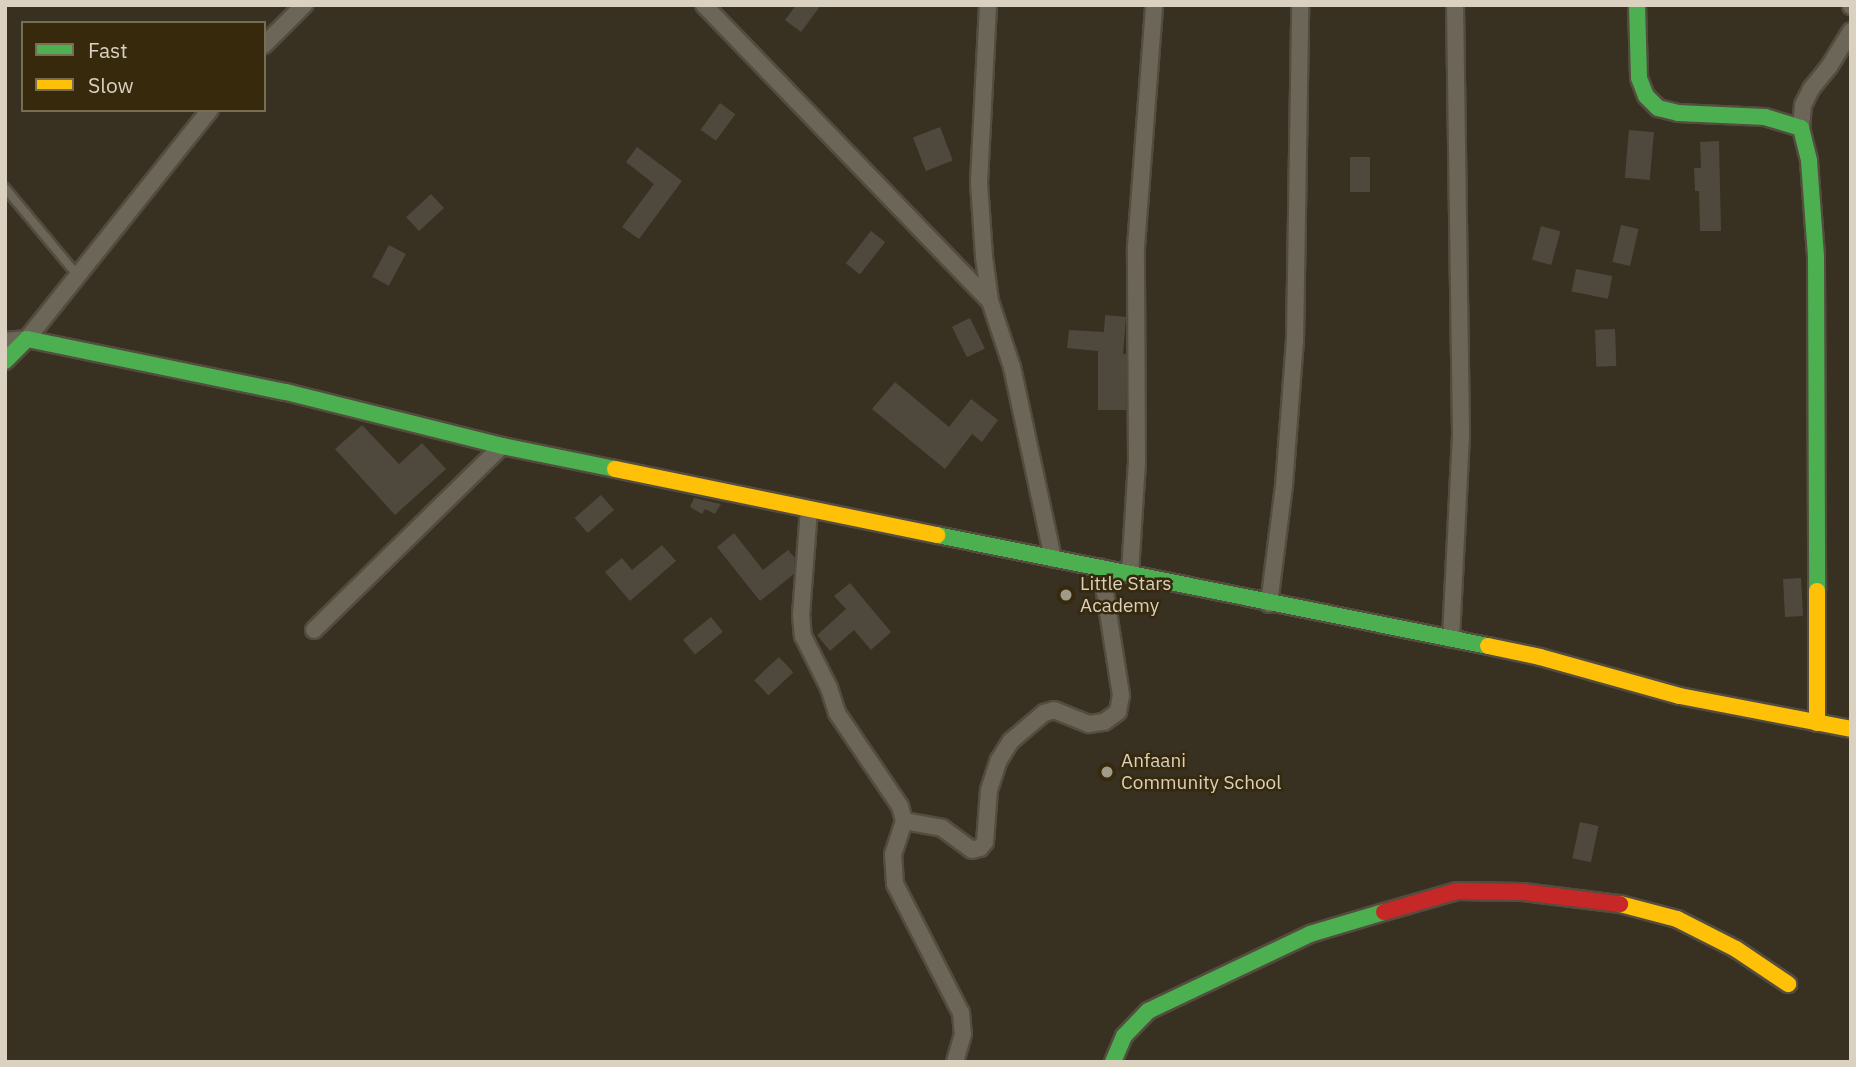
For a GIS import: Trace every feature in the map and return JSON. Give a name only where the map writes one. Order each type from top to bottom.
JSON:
[{"type":"street","points":[[266,44],[304,5]]},
{"type":"street","points":[[704,5],[990,301]]},
{"type":"street","points":[[1130,573],[1137,463],[1136,247],[1154,5]]},
{"type":"street","points":[[1269,604],[1284,486],[1294,341],[1300,5]]},
{"type":"street","points":[[1451,639],[1461,433],[1455,5]]},
{"type":"street","points":[[1637,5],[1639,78],[1646,96],[1658,108],[1678,113],[1765,117],[1801,128]]},
{"type":"street","points":[[986,6],[979,183],[990,301],[1012,367],[1053,559]]},
{"type":"street","points":[[1817,723],[1816,257],[1809,161],[1801,128],[1803,105],[1811,89],[1829,67],[1851,31]]},
{"type":"street","points":[[5,361],[78,276],[208,112]]},
{"type":"street","points":[[5,341],[26,339],[285,392],[502,446],[1540,657],[1680,696],[1851,729]]},
{"type":"street","points":[[314,630],[502,446]]},
{"type":"street","points":[[809,509],[801,615],[803,636],[829,688],[837,713],[900,806],[904,821],[893,854],[895,884],[961,1013],[963,1034],[955,1062]]},
{"type":"street","points":[[904,821],[942,828],[972,850],[981,848],[985,842],[989,790],[999,760],[1011,741],[1044,713],[1054,710],[1089,724],[1104,722],[1118,712],[1121,695],[1101,568]]},
{"type":"street","points":[[1113,1062],[1124,1036],[1148,1010],[1310,934],[1457,891],[1537,893],[1620,904],[1677,919],[1735,949],[1788,984]]},
{"type":"lane","points":[[5,188],[78,276]]},
{"type":"building","points":[[796,5],[821,5],[801,32],[785,20]]},
{"type":"building","points":[[720,103],[735,114],[716,141],[701,130]]},
{"type":"building","points":[[940,127],[953,161],[926,171],[913,137]]},
{"type":"building","points":[[1629,130],[1654,132],[1650,180],[1625,178]]},
{"type":"building","points":[[1719,141],[1721,231],[1700,231],[1699,191],[1695,191],[1694,168],[1701,168],[1700,142]]},
{"type":"building","points":[[637,147],[682,181],[639,239],[622,227],[654,184],[626,162]]},
{"type":"building","points":[[1350,157],[1370,157],[1370,192],[1350,192]]},
{"type":"building","points":[[431,194],[444,208],[419,231],[406,217]]},
{"type":"building","points":[[1621,225],[1639,229],[1630,266],[1612,262]]},
{"type":"building","points":[[1541,226],[1560,231],[1551,265],[1532,260]]},
{"type":"building","points":[[871,231],[885,242],[860,274],[846,263]]},
{"type":"building","points":[[389,245],[406,254],[389,286],[372,277]]},
{"type":"building","points":[[1576,269],[1612,276],[1608,299],[1572,292]]},
{"type":"building","points":[[1105,315],[1126,317],[1123,354],[1126,354],[1126,410],[1098,410],[1098,351],[1067,348],[1069,330],[1104,332]]},
{"type":"building","points":[[970,318],[985,349],[967,357],[952,327]]},
{"type":"building","points":[[1615,329],[1616,366],[1596,367],[1595,330]]},
{"type":"building","points":[[895,382],[949,427],[971,399],[998,420],[982,442],[972,434],[945,469],[872,409]]},
{"type":"building","points":[[362,425],[399,464],[422,443],[446,469],[395,515],[335,449]]},
{"type":"building","points":[[601,495],[614,510],[588,533],[575,518]]},
{"type":"building","points":[[694,498],[721,504],[715,514],[705,509],[702,514],[690,507]]},
{"type":"building","points":[[734,533],[763,570],[788,550],[795,558],[794,574],[760,601],[717,547]]},
{"type":"building","points":[[662,545],[676,561],[630,601],[605,572],[622,558],[632,570]]},
{"type":"building","points":[[1801,578],[1803,616],[1785,617],[1783,579]]},
{"type":"building","points":[[850,583],[891,632],[871,650],[854,630],[830,651],[817,635],[846,609],[834,596]]},
{"type":"building","points":[[711,617],[723,632],[695,654],[683,640]]},
{"type":"building","points":[[779,657],[793,672],[768,696],[754,680]]},
{"type":"building","points":[[1580,822],[1599,826],[1591,862],[1572,858]]},
{"type":"traffic: fast","points":[[1637,5],[1639,78],[1646,96],[1658,108],[1678,113],[1765,117],[1801,128],[1809,161],[1816,257],[1817,591]]},
{"type":"traffic: fast","points":[[5,361],[27,339],[286,392],[502,446],[615,469]]},
{"type":"traffic: fast","points":[[937,535],[1488,646]]},
{"type":"traffic: fast","points":[[1113,1062],[1124,1036],[1148,1011],[1310,934],[1384,912]]},
{"type":"traffic: slow","points":[[615,469],[937,535]]},
{"type":"traffic: slow","points":[[1817,591],[1817,723]]},
{"type":"traffic: slow","points":[[1488,646],[1540,657],[1680,696],[1851,729]]},
{"type":"traffic: slow","points":[[1620,904],[1677,919],[1736,949],[1788,984]]},
{"type":"traffic: jam","points":[[1384,912],[1457,891],[1523,892],[1620,904]]},
{"type":"place","name":"Little Stars Academy","points":[[1066,595]]},
{"type":"place","name":"Anfaani Community School","points":[[1107,772]]}]
